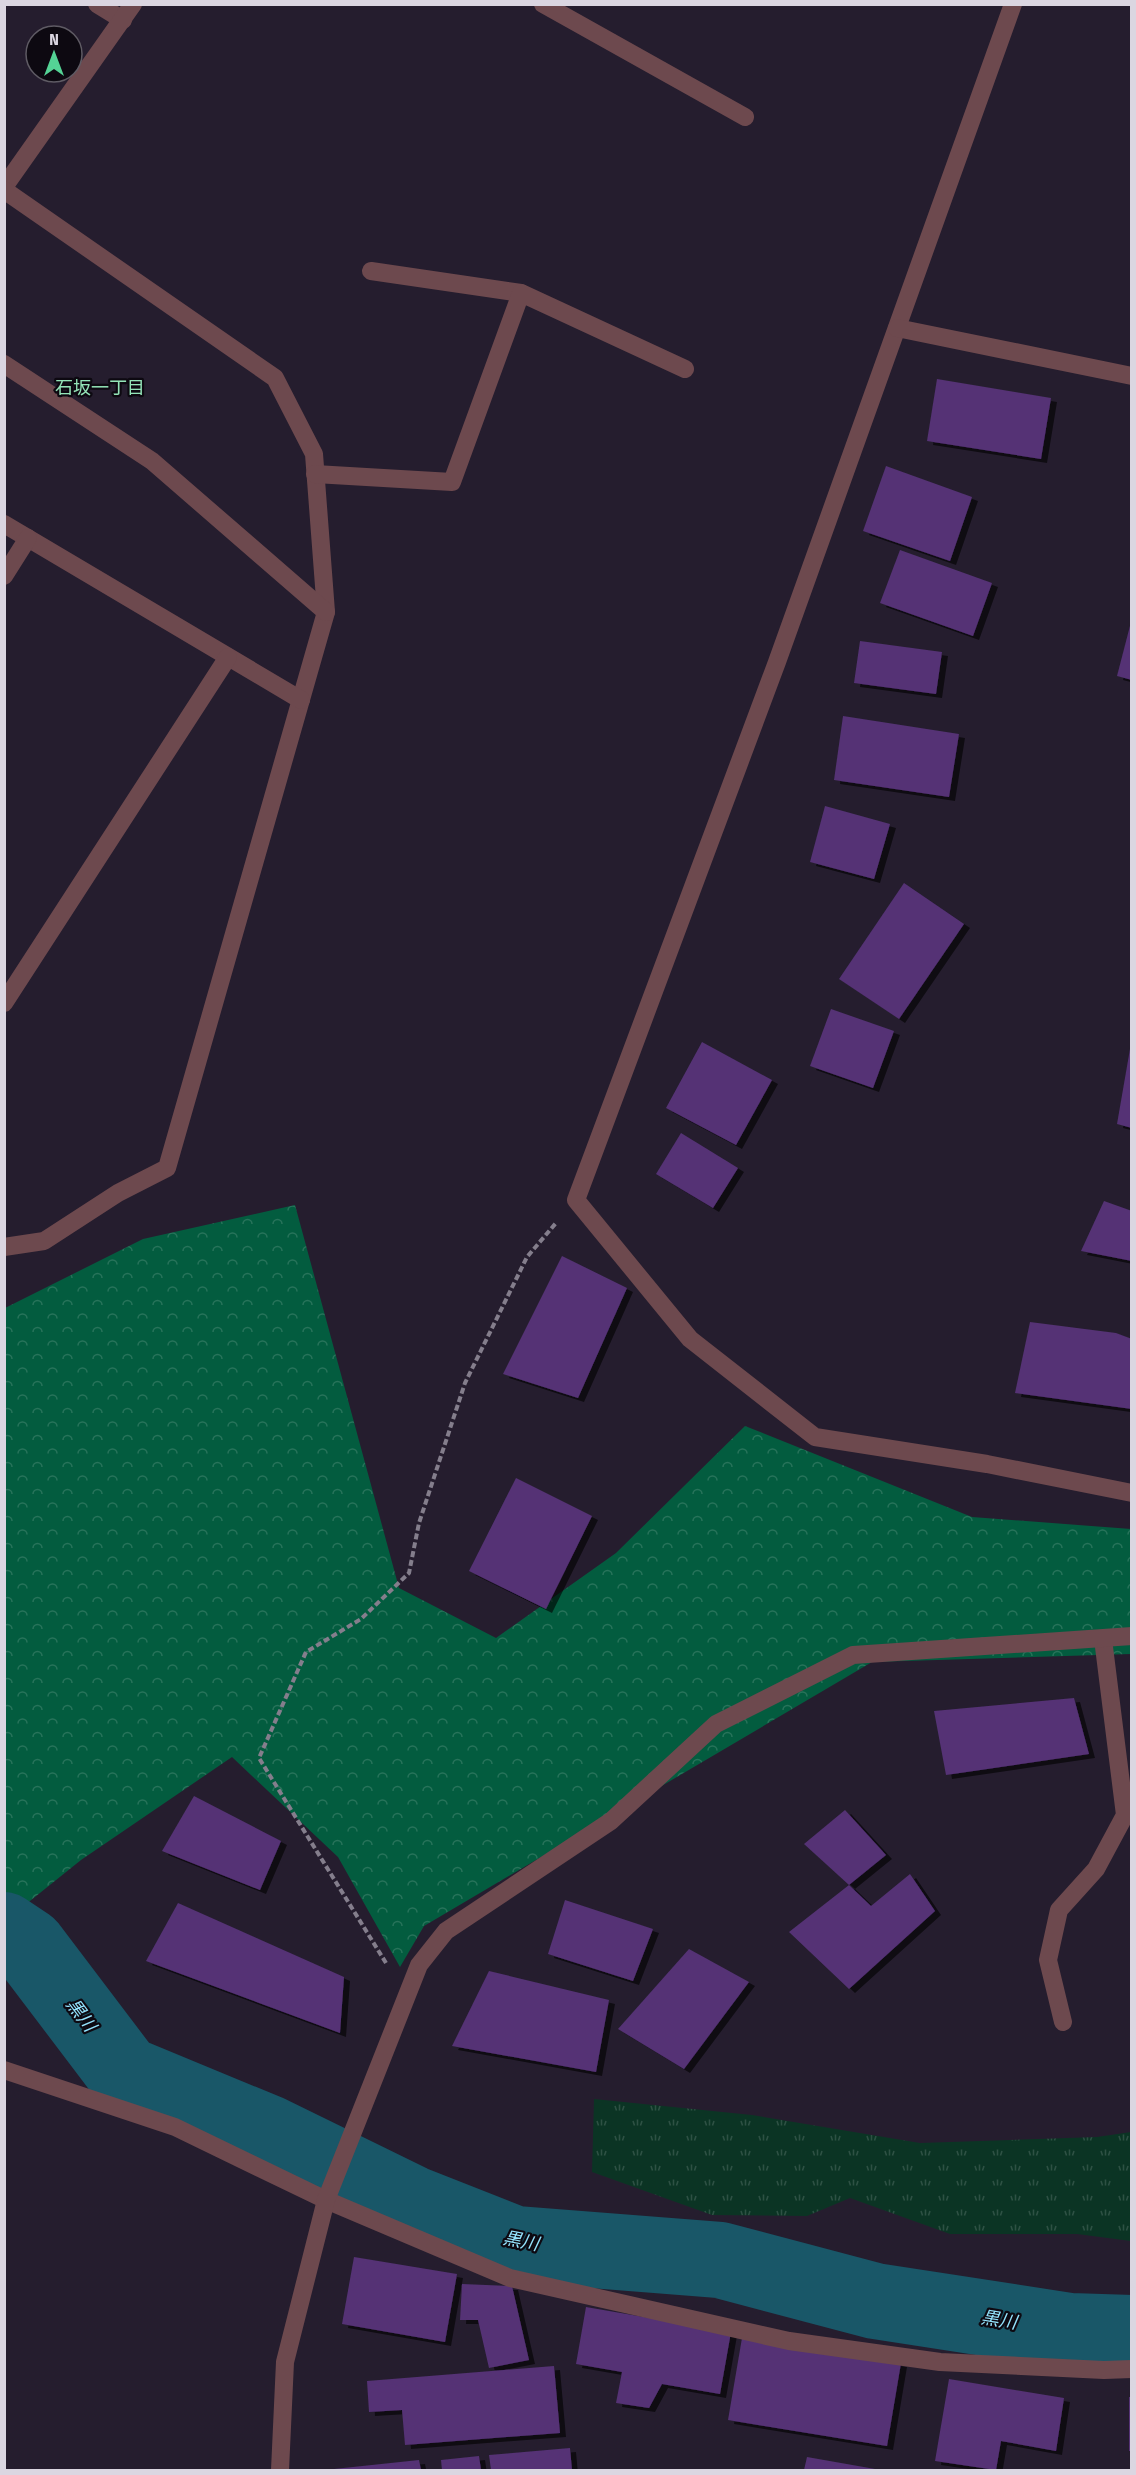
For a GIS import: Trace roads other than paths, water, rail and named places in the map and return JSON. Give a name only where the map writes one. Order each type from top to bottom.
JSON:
[{"type":"street","points":[[97,4],[123,20]]},
{"type":"street","points":[[4,1247],[44,1241],[118,1193],[167,1168],[326,612],[314,454],[275,378],[4,188],[133,4]]},
{"type":"street","points":[[543,4],[745,117]]},
{"type":"street","points":[[1013,4],[777,662],[576,1200],[690,1339],[815,1437],[987,1464],[1131,1493]]},
{"type":"street","points":[[371,271],[520,292],[685,369]]},
{"type":"street","points":[[315,474],[452,482],[520,292]]},
{"type":"street","points":[[897,328],[1131,376]]},
{"type":"street","points":[[4,364],[152,461],[326,612]]},
{"type":"street","points":[[4,524],[301,700]]},
{"type":"street","points":[[4,576],[28,538]]},
{"type":"street","points":[[4,1003],[228,657]]},
{"type":"street","points":[[280,2470],[285,2362],[326,2200],[419,1965],[447,1931],[610,1821],[716,1724],[853,1655],[1131,1636]]},
{"type":"street","points":[[1063,2022],[1048,1960],[1059,1910],[1096,1869],[1125,1815],[1103,1639]]},
{"type":"street","points":[[4,2070],[175,2127],[326,2200],[510,2278],[789,2341],[940,2362],[1104,2370],[1131,2369]]},
{"type":"waterway","name":"黒川","points":[[4,1930],[28,1946],[125,2074],[268,2133],[411,2203],[515,2244],[720,2260],[875,2301],[1070,2331],[1132,2333]]},
{"type":"district","name":"石坂一丁目","points":[[100,388]]}]
